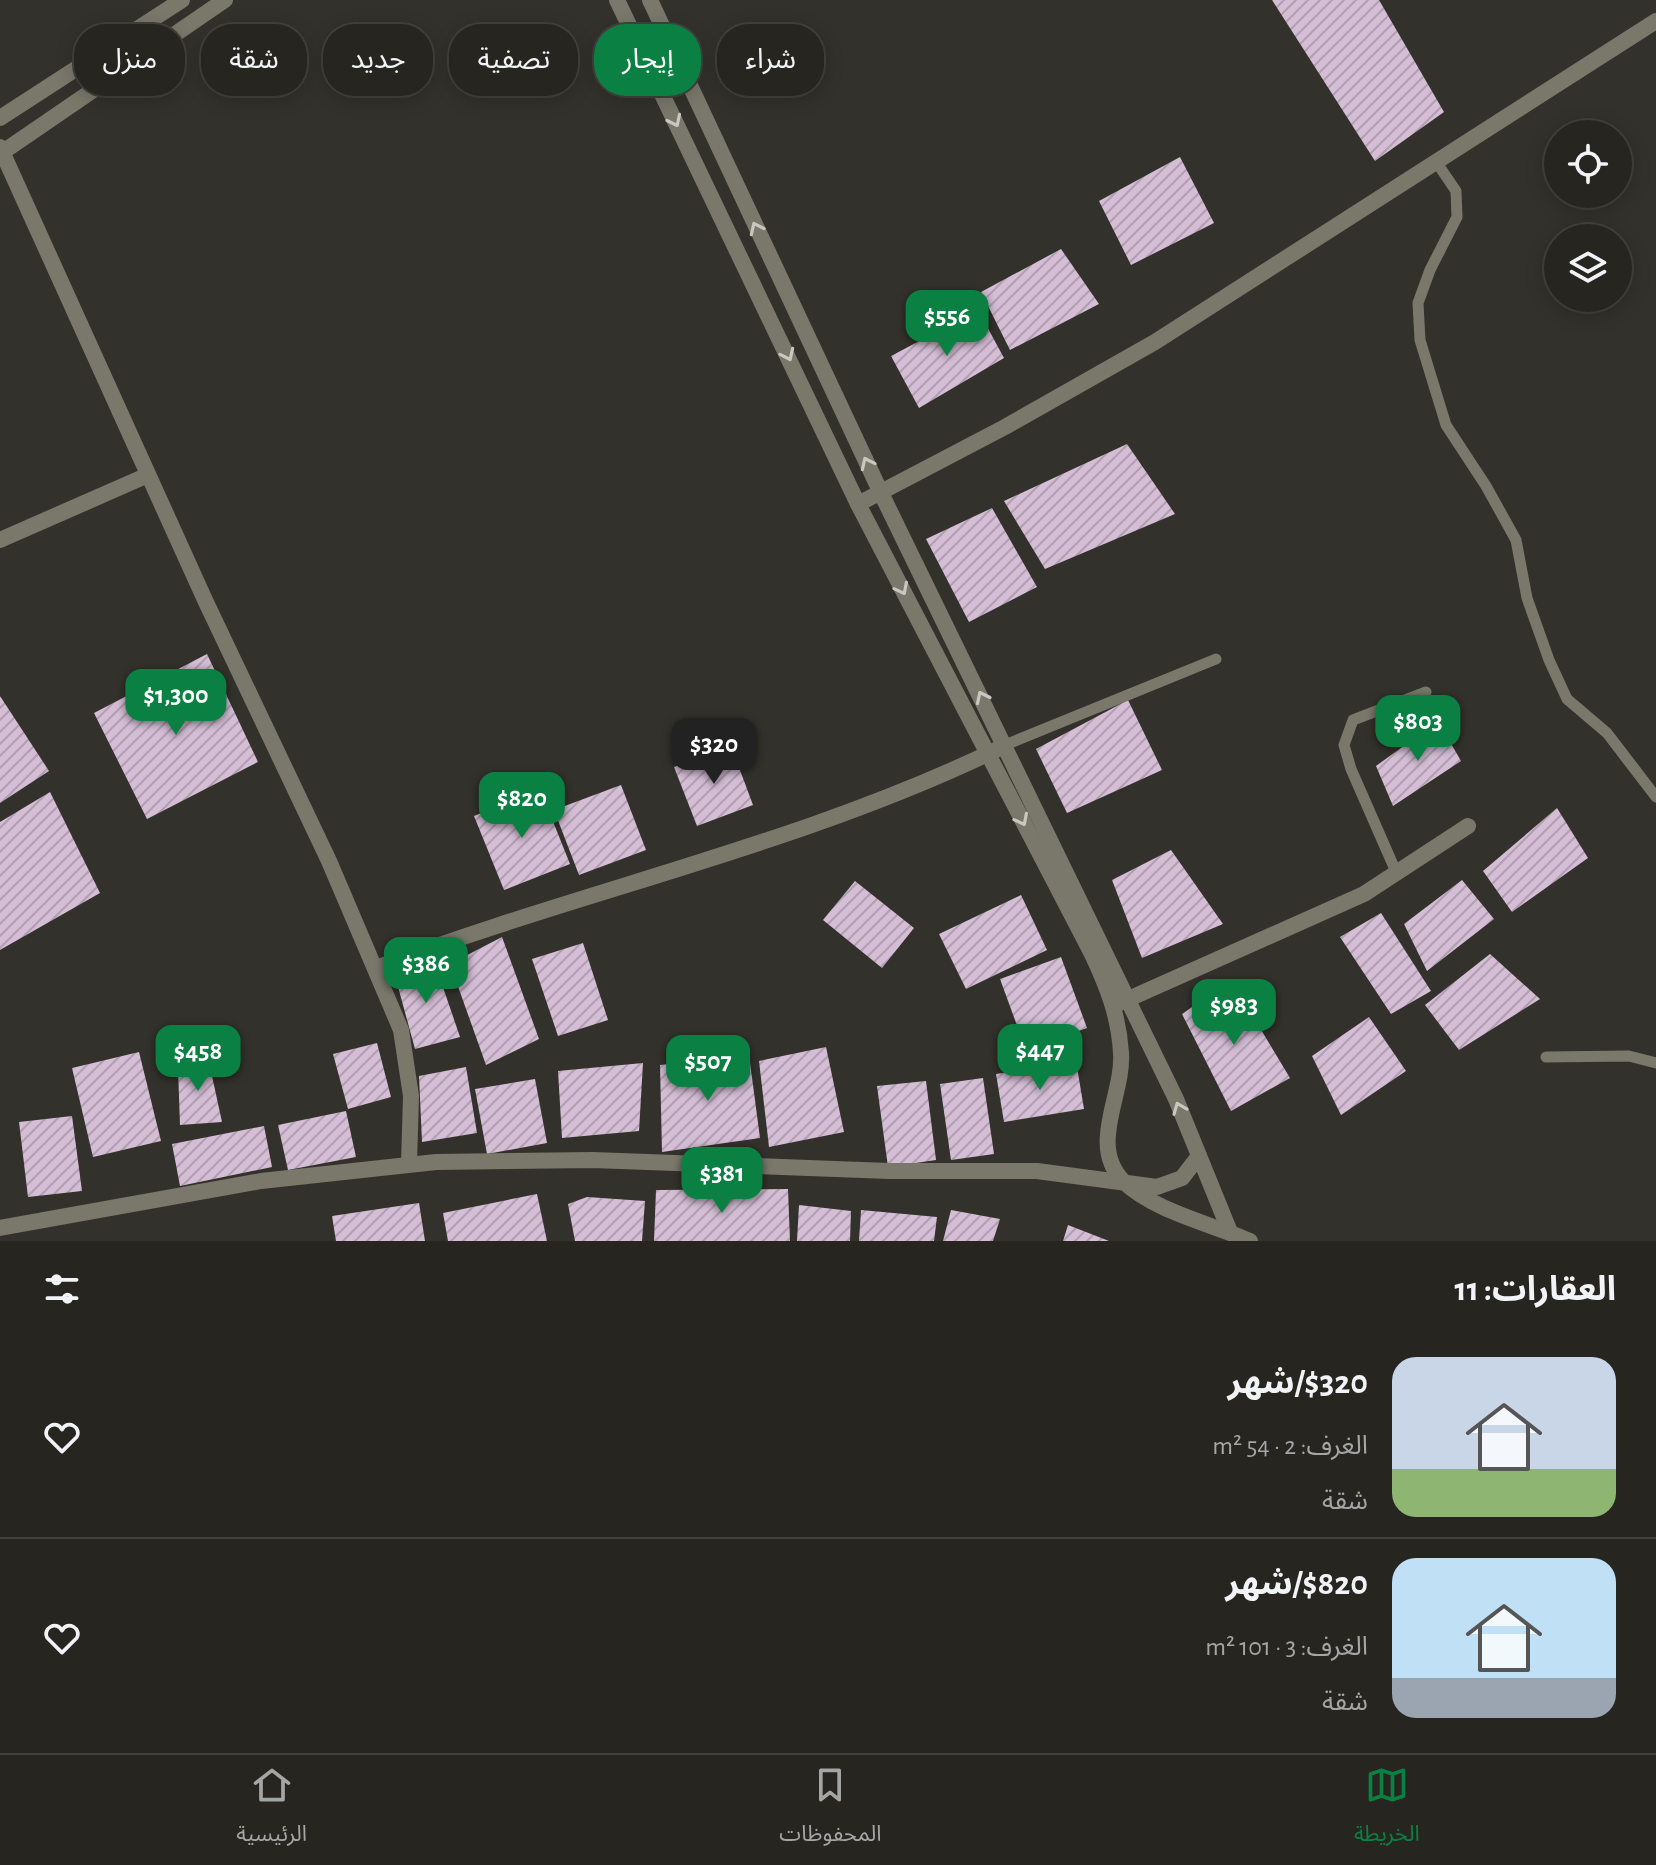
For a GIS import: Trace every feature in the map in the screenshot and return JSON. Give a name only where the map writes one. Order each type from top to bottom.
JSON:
[{"type":"street","points":[[0,118],[182,0]]},
{"type":"street","points":[[225,0],[1,152],[205,600],[329,861],[401,1030],[411,1096],[409,1164]]},
{"type":"street","points":[[617,0],[858,504],[1092,954],[1176,1099],[1230,1232]]},
{"type":"street","points":[[650,0],[881,493],[1005,745],[1121,1002],[1121,1075],[1107,1130],[1113,1169],[1124,1182],[1157,1203],[1250,1241]]},
{"type":"street","points":[[858,504],[1005,427],[1155,342],[1656,21]]},
{"type":"street","points":[[0,540],[148,475]]},
{"type":"street","points":[[376,968],[512,920],[814,826],[1005,745]]},
{"type":"street","points":[[1121,1002],[1325,912],[1397,874],[1468,826]]},
{"type":"street","points":[[0,1228],[261,1181],[409,1164],[593,1160],[889,1171],[1037,1171],[1157,1187],[1182,1178],[1199,1156]]},
{"type":"lane","points":[[1437,163],[1456,191],[1457,217],[1430,270],[1418,303],[1420,340],[1446,425],[1486,486],[1516,540],[1527,598],[1567,699],[1607,733],[1656,797]]},
{"type":"lane","points":[[1005,745],[1216,659]]},
{"type":"lane","points":[[1397,874],[1351,769],[1344,745],[1353,720],[1426,692]]},
{"type":"lane","points":[[1546,1057],[1629,1056],[1656,1063]]},
{"type":"building","points":[[1272,0],[1379,0],[1444,112],[1375,161]]},
{"type":"building","points":[[1180,157],[1214,223],[1131,265],[1099,201]]},
{"type":"building","points":[[1061,249],[1099,304],[1010,350],[981,292]]},
{"type":"building","points":[[978,310],[1004,358],[919,408],[891,356]]},
{"type":"building","points":[[1127,444],[1175,514],[1045,569],[1004,501]]},
{"type":"building","points":[[992,508],[1037,587],[969,622],[926,539]]},
{"type":"building","points":[[207,654],[258,762],[147,819],[94,713]]},
{"type":"building","points":[[0,696],[49,771],[0,803]]},
{"type":"building","points":[[1128,700],[1162,770],[1067,813],[1036,749]]},
{"type":"building","points":[[1438,721],[1461,761],[1393,806],[1376,766]]},
{"type":"building","points":[[731,746],[753,805],[697,826],[674,767]]},
{"type":"building","points":[[621,785],[646,850],[579,875],[554,810]]},
{"type":"building","points":[[540,789],[570,864],[504,890],[474,816]]},
{"type":"building","points":[[50,792],[100,893],[0,950],[0,822]]},
{"type":"building","points":[[1557,808],[1588,858],[1512,912],[1483,871]]},
{"type":"building","points":[[1171,850],[1223,924],[1142,958],[1112,880]]},
{"type":"building","points":[[1462,880],[1494,919],[1427,971],[1404,924]]},
{"type":"building","points":[[855,881],[914,928],[882,968],[823,920]]},
{"type":"building","points":[[1021,895],[1047,950],[966,989],[939,934]]},
{"type":"building","points":[[1381,913],[1431,991],[1391,1014],[1340,937]]},
{"type":"building","points":[[502,937],[539,1039],[486,1065],[450,964]]},
{"type":"building","points":[[583,943],[608,1020],[558,1036],[532,959]]},
{"type":"building","points":[[1490,954],[1540,999],[1459,1050],[1425,1005]]},
{"type":"building","points":[[1061,957],[1087,1028],[1026,1050],[1000,979]]},
{"type":"building","points":[[434,961],[460,1037],[415,1049],[394,972]]},
{"type":"building","points":[[1231,980],[1290,1078],[1231,1111],[1182,1014]]},
{"type":"building","points":[[1369,1017],[1406,1071],[1341,1115],[1312,1056]]},
{"type":"building","points":[[377,1043],[391,1097],[348,1109],[333,1054]]},
{"type":"building","points":[[826,1047],[844,1132],[769,1147],[759,1061]]},
{"type":"building","points":[[139,1052],[161,1141],[93,1157],[72,1068]]},
{"type":"building","points":[[207,1053],[222,1122],[180,1125],[178,1068]]},
{"type":"building","points":[[749,1055],[760,1138],[662,1152],[660,1065]]},
{"type":"building","points":[[1076,1061],[1084,1109],[1004,1122],[996,1074]]},
{"type":"building","points":[[643,1063],[639,1131],[562,1138],[558,1071]]},
{"type":"building","points":[[466,1067],[477,1133],[422,1142],[419,1076]]},
{"type":"building","points":[[983,1078],[994,1154],[951,1160],[940,1084]]},
{"type":"building","points":[[535,1079],[547,1143],[487,1154],[475,1089]]},
{"type":"building","points":[[926,1081],[936,1160],[888,1167],[877,1086]]},
{"type":"building","points":[[346,1111],[356,1157],[288,1170],[278,1125]]},
{"type":"building","points":[[72,1116],[82,1191],[28,1197],[19,1122]]},
{"type":"building","points":[[264,1126],[272,1167],[180,1186],[172,1144]]},
{"type":"building","points":[[788,1189],[790,1241],[654,1241],[656,1190]]},
{"type":"building","points":[[537,1194],[547,1241],[448,1241],[443,1213]]},
{"type":"building","points":[[587,1197],[645,1201],[642,1241],[575,1241],[568,1204]]},
{"type":"building","points":[[419,1203],[425,1241],[336,1241],[332,1216]]},
{"type":"building","points":[[799,1205],[851,1211],[850,1241],[797,1241]]},
{"type":"building","points":[[861,1210],[937,1217],[934,1241],[859,1241]]},
{"type":"building","points":[[951,1210],[1000,1219],[993,1241],[943,1241]]},
{"type":"building","points":[[1068,1225],[1109,1241],[1063,1241]]}]
